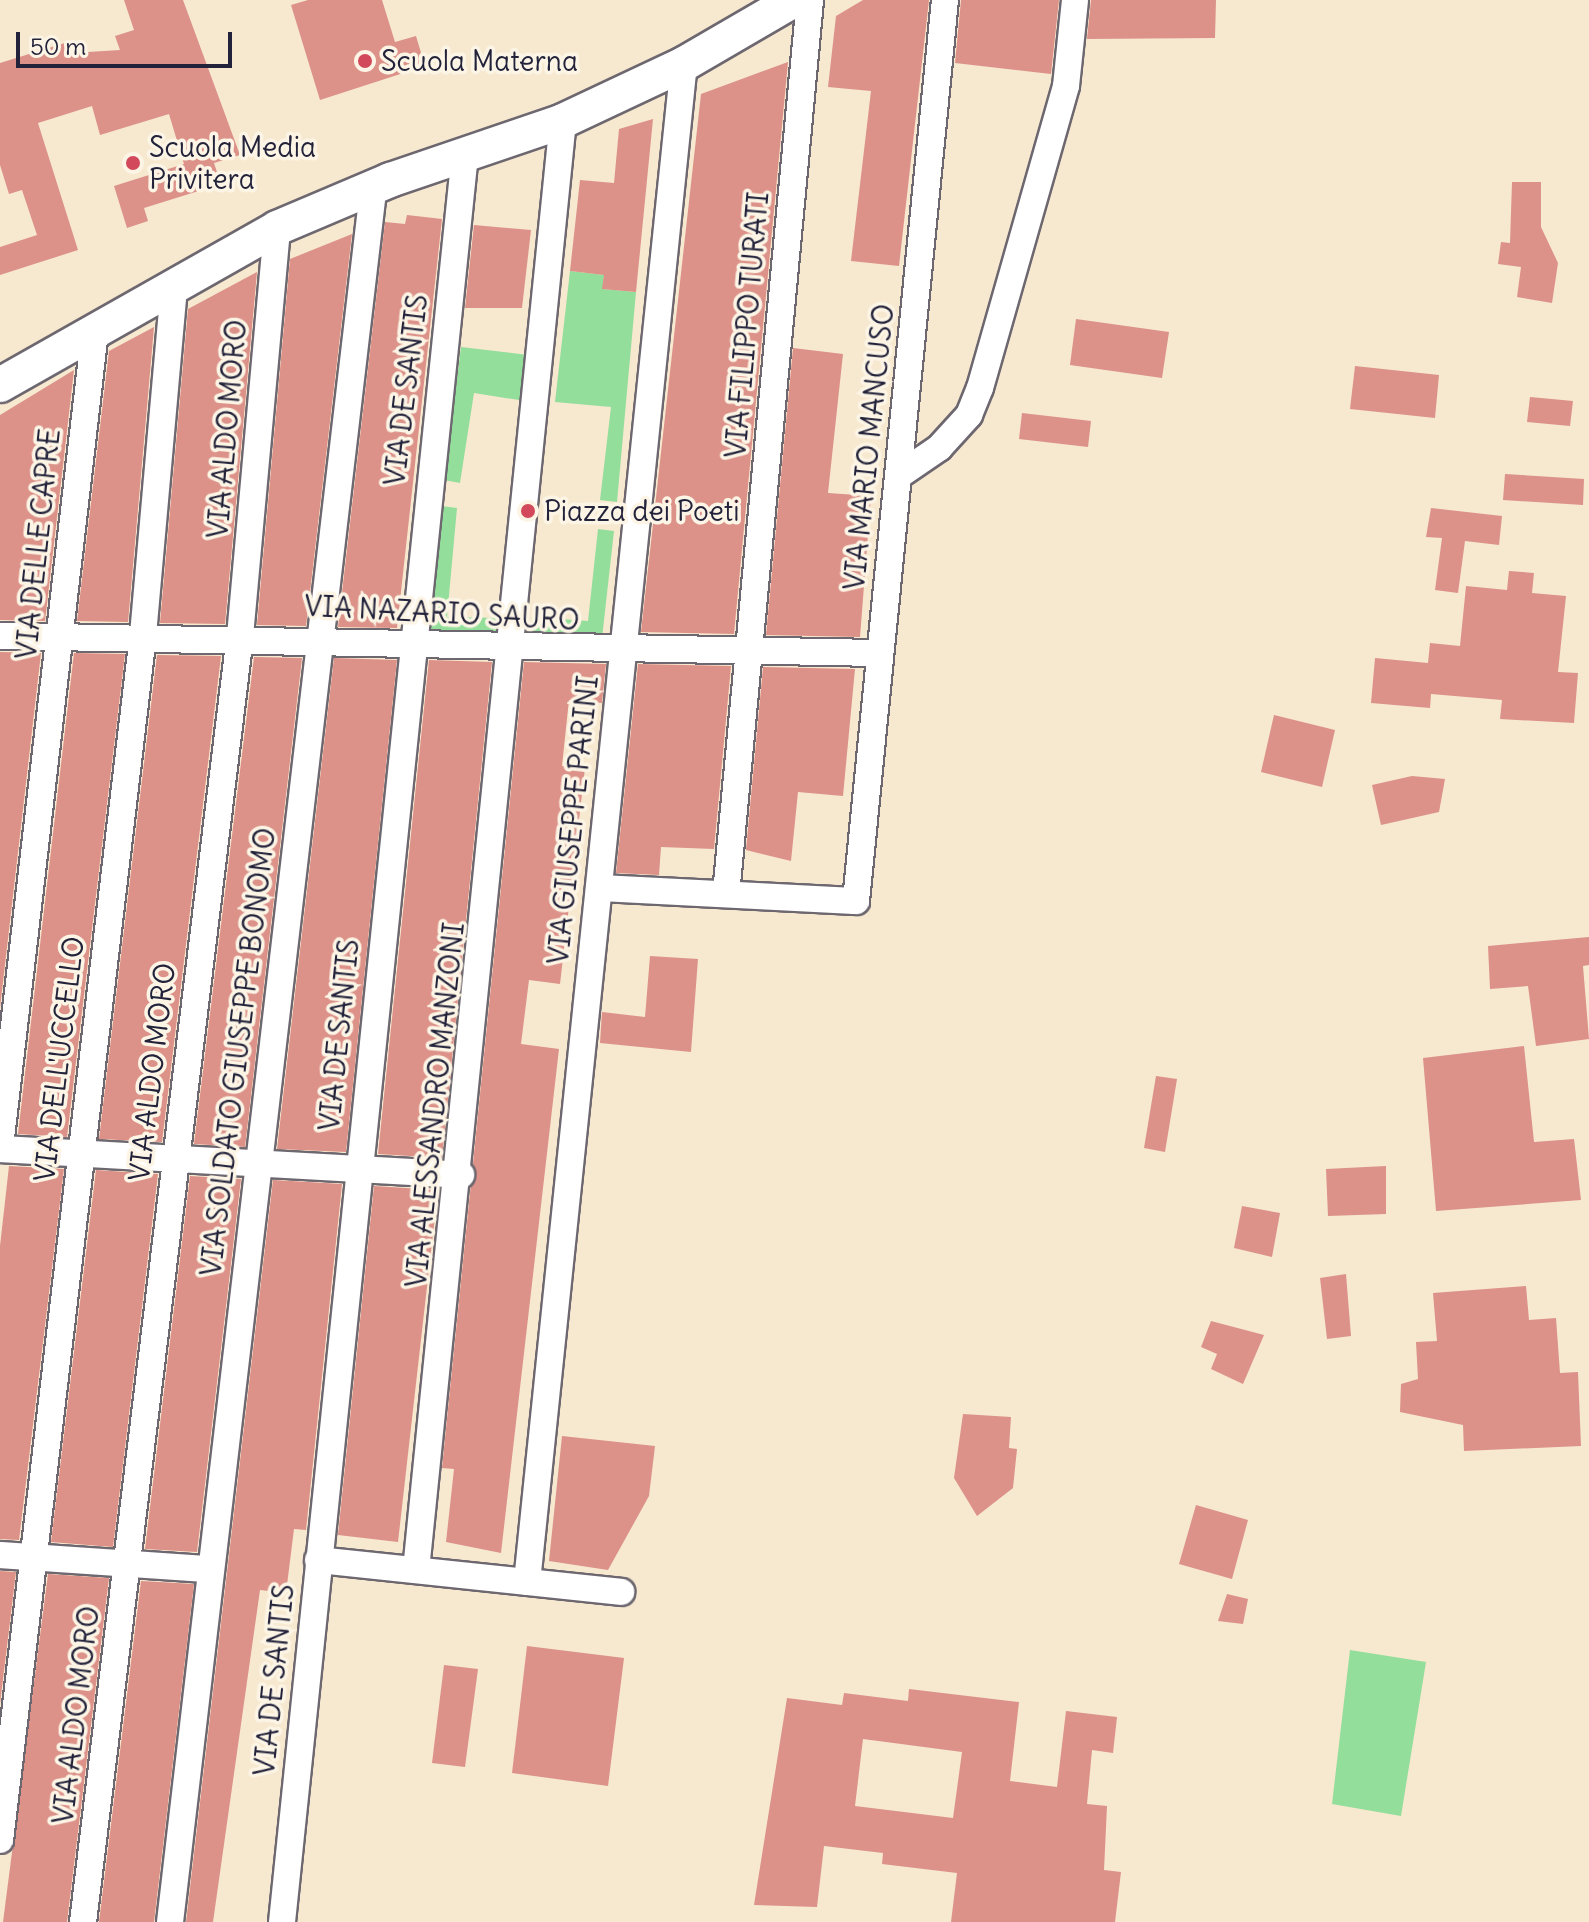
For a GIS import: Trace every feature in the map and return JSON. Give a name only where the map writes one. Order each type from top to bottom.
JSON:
[{"type":"street","points":[[0,385],[277,228],[465,155],[563,121],[684,64],[794,0]]},
{"type":"street","name":"VIA FILIPPO TURATI","points":[[726,894],[810,0]]},
{"type":"street","name":"VIA MARIO MANCUSO","points":[[726,894],[856,901],[945,0]]},
{"type":"street","points":[[898,476],[939,448],[969,415],[980,388],[1066,86],[1075,0]]},
{"type":"street","name":"VIA GIUSEPPE PARINI","points":[[527,1582],[684,64]]},
{"type":"street","points":[[514,646],[563,121]]},
{"type":"street","name":"VIA DE SANTIS","points":[[282,1922],[410,643],[465,155]]},
{"type":"street","name":"VIA SOLDATO GIUSEPPE BONOMO","points":[[170,1922],[208,1569],[373,191]]},
{"type":"street","name":"VIA ALDO MORO","points":[[83,1922],[172,1158],[240,636],[277,228]]},
{"type":"street","name":"VIA DELL'UCCELLO","points":[[0,1840],[143,635],[174,285]]},
{"type":"street","name":"VIA DELLE CAPRE","points":[[0,1147],[95,331]]},
{"type":"street","name":"VIA NAZARIO SAURO","points":[[0,636],[240,636],[599,652],[622,646],[880,653]]},
{"type":"street","name":"VIA ALESSANDRO MANZONI","points":[[416,1570],[461,1175],[514,646]]},
{"type":"street","points":[[599,888],[726,894]]},
{"type":"street","points":[[0,1147],[461,1175]]},
{"type":"street","points":[[0,1555],[208,1569]]},
{"type":"street","points":[[318,1560],[621,1592]]},
{"type":"green space","points":[[570,271],[604,275],[603,289],[636,292],[617,502],[600,500],[611,407],[555,402]]},
{"type":"green space","points":[[461,347],[528,355],[525,401],[474,393],[460,483],[444,480]]},
{"type":"green space","points":[[441,506],[457,508],[447,617],[501,618],[500,636],[427,634]]},
{"type":"green space","points":[[598,529],[614,531],[602,638],[531,636],[532,617],[588,621]]},
{"type":"green space","points":[[1350,1650],[1426,1662],[1401,1816],[1332,1804]]},
{"type":"building","points":[[124,0],[183,0],[240,155],[214,163],[221,184],[144,208],[148,221],[127,228],[114,186],[184,164],[169,114],[100,135],[92,106],[38,123],[78,250],[0,275],[0,247],[37,235],[22,190],[9,194],[0,165],[0,63],[68,42],[72,53],[120,50],[115,36],[134,30]]},
{"type":"building","points":[[308,0],[382,0],[395,42],[416,36],[425,66],[320,100],[291,5]]},
{"type":"building","points":[[863,0],[929,0],[899,266],[851,261],[871,91],[828,87],[836,16]]},
{"type":"building","points":[[961,0],[1059,0],[1051,74],[955,63]]},
{"type":"building","points":[[1091,0],[1216,0],[1215,38],[1087,39]]},
{"type":"building","points":[[788,62],[734,634],[641,632],[701,94]]},
{"type":"building","points":[[653,119],[636,292],[602,289],[604,275],[570,271],[580,180],[614,183],[619,129]]},
{"type":"building","points":[[1512,182],[1541,182],[1541,227],[1558,263],[1552,303],[1517,297],[1521,267],[1498,264],[1501,242],[1510,243]]},
{"type":"building","points":[[407,215],[442,219],[397,628],[338,627],[385,222],[405,224]]},
{"type":"building","points":[[474,225],[531,230],[522,308],[465,308]]},
{"type":"building","points":[[352,234],[306,626],[257,625],[290,259]]},
{"type":"building","points":[[257,272],[225,624],[160,623],[188,309]]},
{"type":"building","points":[[1076,319],[1169,332],[1162,378],[1070,365]]},
{"type":"building","points":[[154,327],[128,622],[77,621],[109,351]]},
{"type":"building","points":[[793,348],[843,354],[828,493],[871,496],[860,637],[766,635]]},
{"type":"building","points":[[1355,366],[1439,375],[1435,418],[1350,409]]},
{"type":"building","points":[[74,370],[45,621],[0,620],[0,415]]},
{"type":"building","points":[[1530,397],[1573,401],[1570,426],[1527,422]]},
{"type":"building","points":[[1022,413],[1091,421],[1088,447],[1019,439]]},
{"type":"building","points":[[1505,474],[1584,479],[1583,505],[1503,500]]},
{"type":"building","points":[[1431,508],[1502,516],[1499,545],[1465,541],[1458,593],[1435,590],[1442,538],[1426,537]]},
{"type":"building","points":[[1509,571],[1534,573],[1532,593],[1566,596],[1558,672],[1578,673],[1574,723],[1500,719],[1502,700],[1431,694],[1430,708],[1371,703],[1375,658],[1428,663],[1430,643],[1460,646],[1466,586],[1507,590]]},
{"type":"building","points":[[0,652],[41,653],[0,1008]]},
{"type":"building","points":[[74,653],[125,654],[67,1137],[18,1134]]},
{"type":"building","points":[[157,655],[221,656],[162,1142],[99,1139]]},
{"type":"building","points":[[254,657],[302,658],[245,1147],[194,1144]]},
{"type":"building","points":[[334,658],[397,660],[346,1152],[277,1149]]},
{"type":"building","points":[[429,660],[492,662],[442,1158],[378,1154]]},
{"type":"building","points":[[524,662],[606,664],[602,703],[569,700],[562,766],[585,768],[560,984],[529,980],[521,1044],[559,1049],[501,1553],[446,1542],[454,1469],[442,1468]]},
{"type":"building","points":[[638,664],[731,666],[714,849],[661,847],[659,875],[616,873]]},
{"type":"building","points":[[763,667],[855,669],[843,796],[798,792],[791,861],[746,850]]},
{"type":"building","points":[[1274,715],[1335,730],[1322,787],[1261,772]]},
{"type":"building","points":[[1412,776],[1445,779],[1439,812],[1381,825],[1372,785]]},
{"type":"building","points":[[1589,937],[1589,965],[1583,966],[1589,1039],[1536,1046],[1528,986],[1490,989],[1488,946]]},
{"type":"building","points":[[650,956],[698,959],[691,1052],[600,1043],[602,1012],[645,1017]]},
{"type":"building","points":[[1524,1046],[1534,1142],[1574,1139],[1581,1200],[1436,1211],[1423,1058]]},
{"type":"building","points":[[1156,1076],[1177,1079],[1165,1152],[1144,1148]]},
{"type":"building","points":[[9,1166],[64,1169],[19,1540],[0,1539],[0,1246]]},
{"type":"building","points":[[1386,1166],[1386,1214],[1328,1216],[1326,1169]]},
{"type":"building","points":[[96,1170],[158,1174],[113,1547],[51,1542]]},
{"type":"building","points":[[190,1176],[241,1179],[197,1552],[145,1549]]},
{"type":"building","points":[[273,1180],[342,1184],[306,1530],[294,1529],[286,1593],[260,1590],[213,1922],[186,1922]]},
{"type":"building","points":[[374,1186],[438,1190],[398,1542],[338,1535]]},
{"type":"building","points":[[1242,1206],[1280,1213],[1272,1257],[1234,1248]]},
{"type":"building","points":[[1346,1274],[1351,1336],[1327,1339],[1320,1278]]},
{"type":"building","points":[[1526,1286],[1529,1320],[1556,1318],[1560,1373],[1578,1372],[1581,1446],[1464,1451],[1463,1425],[1400,1412],[1401,1384],[1418,1379],[1416,1342],[1437,1341],[1433,1293]]},
{"type":"building","points":[[1211,1321],[1264,1335],[1243,1384],[1211,1369],[1217,1354],[1201,1347]]},
{"type":"building","points":[[963,1414],[1011,1417],[1009,1448],[1017,1449],[1013,1488],[977,1516],[954,1478]]},
{"type":"building","points":[[562,1436],[655,1446],[649,1496],[608,1570],[549,1561]]},
{"type":"building","points":[[1196,1505],[1248,1520],[1232,1579],[1179,1564]]},
{"type":"building","points":[[0,1571],[16,1572],[0,1704]]},
{"type":"building","points":[[48,1574],[109,1578],[67,1922],[3,1922]]},
{"type":"building","points":[[141,1581],[194,1584],[154,1922],[99,1922]]},
{"type":"building","points":[[1227,1594],[1248,1599],[1243,1624],[1218,1621]]},
{"type":"building","points":[[527,1646],[624,1658],[608,1786],[512,1773]]},
{"type":"building","points":[[444,1665],[478,1669],[465,1767],[432,1763]]},
{"type":"building","points":[[909,1689],[1019,1702],[1010,1781],[1057,1787],[1066,1711],[1117,1717],[1113,1753],[1092,1750],[1087,1804],[1107,1806],[1104,1870],[1121,1872],[1115,1922],[951,1922],[957,1873],[882,1864],[883,1853],[824,1846],[817,1907],[754,1905],[787,1698],[842,1705],[844,1693],[908,1701]],"holes":[[[863,1739],[962,1752],[953,1818],[855,1806]]]},
{"type":"place","name":"Scuola Materna","points":[[365,61]]},
{"type":"place","name":"Scuola Media Privitera","points":[[133,163]]},
{"type":"place","name":"Piazza dei Poeti","points":[[528,511]]}]
